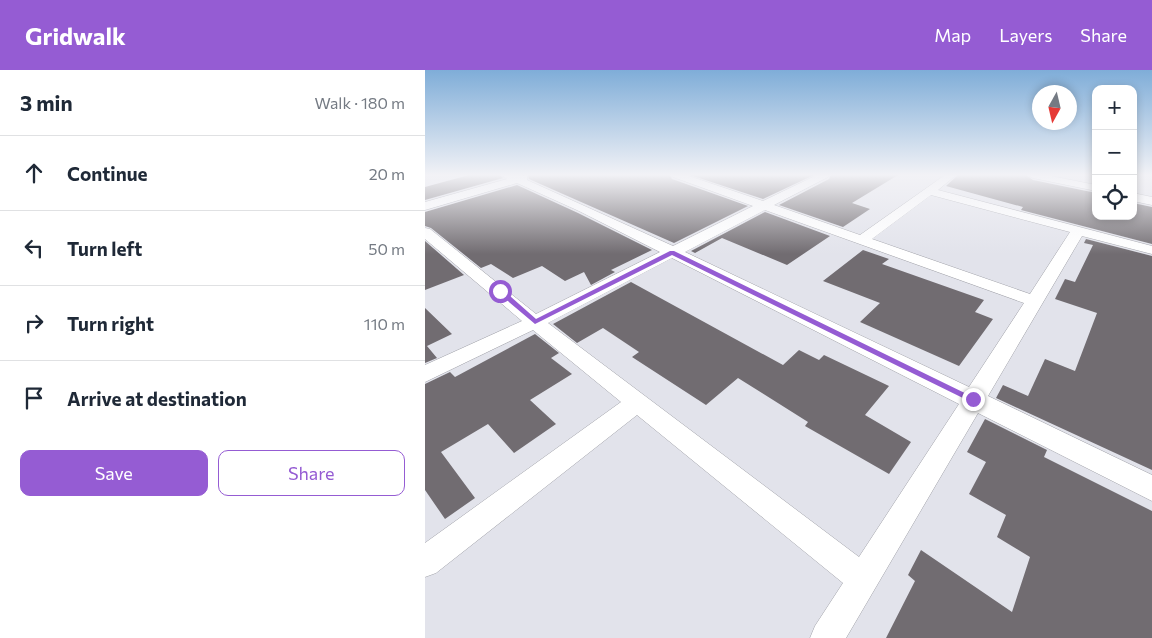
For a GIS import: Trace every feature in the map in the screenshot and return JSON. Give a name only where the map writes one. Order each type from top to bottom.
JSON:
[{"type":"street","points":[[425,206],[439,202]]},
{"type":"street","points":[[570,202],[1152,488]]},
{"type":"street","points":[[756,202],[1035,301]]},
{"type":"street","points":[[425,374],[535,322],[772,202]]},
{"type":"street","points":[[863,239],[915,202]]},
{"type":"street","points":[[969,202],[1152,250]]},
{"type":"street","points":[[827,638],[1078,230]]},
{"type":"street","points":[[425,232],[535,322],[863,579]]},
{"type":"street","points":[[425,562],[637,402]]},
{"type":"building","points":[[461,202],[553,202],[652,250],[611,270],[615,272],[591,285],[584,272],[565,281],[542,266],[513,278],[491,264],[481,268],[431,228],[425,226],[425,212]]},
{"type":"building","points":[[580,202],[735,202],[748,206],[674,243]]},
{"type":"building","points":[[786,202],[854,202],[852,203],[870,209],[843,227],[779,205]]},
{"type":"building","points":[[1003,202],[1092,202],[1092,220],[1137,220],[1137,204],[1152,207],[1152,244],[1021,210],[1023,207]]},
{"type":"building","points":[[765,212],[830,236],[787,265],[722,238],[695,253],[691,251]]},
{"type":"building","points":[[1086,239],[1152,256],[1152,470],[996,398],[1003,385],[1028,396],[1045,359],[1075,371],[1097,313],[1055,299],[1065,279],[1075,282],[1093,245],[1084,243]]},
{"type":"building","points":[[425,241],[464,275],[425,290]]},
{"type":"building","points":[[863,250],[889,259],[882,264],[984,300],[975,312],[993,319],[959,366],[860,322],[880,303],[823,281]]},
{"type":"building","points":[[631,282],[783,365],[799,350],[819,360],[824,355],[889,386],[865,415],[911,442],[889,474],[805,426],[808,422],[738,378],[706,405],[632,357],[639,352],[603,328],[577,343],[553,324]]},
{"type":"building","points":[[425,308],[452,334],[427,346],[437,358],[425,363]]},
{"type":"building","points":[[535,334],[559,353],[551,358],[572,374],[530,400],[556,424],[514,453],[488,424],[441,452],[475,498],[445,519],[425,490],[425,384],[450,372],[455,377]]},
{"type":"building","points":[[985,419],[1047,450],[1044,457],[1152,511],[1152,638],[886,638],[915,581],[908,575],[921,550],[1012,612],[1030,557],[997,537],[1006,515],[969,494],[986,462],[967,452]]},
{"type":"route","points":[[500,291],[535,322],[672,252],[973,399]]}]
